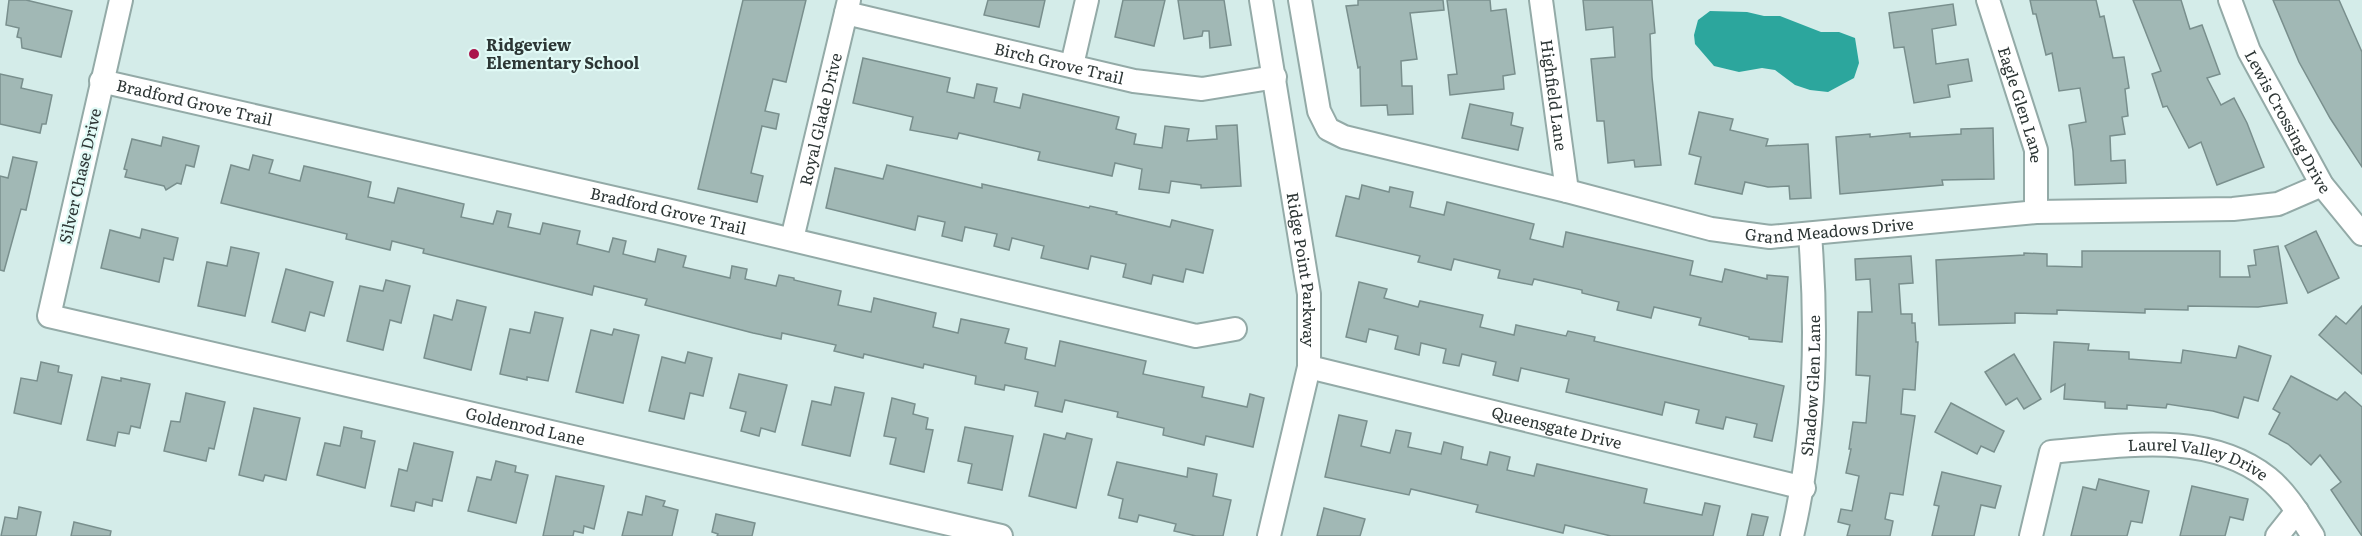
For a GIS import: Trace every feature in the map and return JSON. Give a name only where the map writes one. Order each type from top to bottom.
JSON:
[{"type":"street","name":"Silver Chase Drive","points":[[49,316],[121,0]]},
{"type":"street","points":[[1072,65],[1088,0]]},
{"type":"street","name":"Ridge Point Parkway","points":[[1261,0],[1309,294],[1309,367],[1269,536]]},
{"type":"street","name":"Grand Meadows Drive","points":[[1300,0],[1319,111],[1328,129],[1344,137],[1567,190],[1710,229],[1770,237],[2036,212],[2233,209],[2278,204],[2322,185]]},
{"type":"street","name":"Highfield Lane","points":[[1541,0],[1567,190]]},
{"type":"street","name":"Eagle Glen Lane","points":[[1988,0],[2036,150],[2036,212]]},
{"type":"street","name":"Lewis Crossing Drive","points":[[2230,0],[2249,51],[2322,185],[2362,234]]},
{"type":"street","name":"Birch Grove Trail","points":[[848,7],[1134,81],[1202,89],[1275,76]]},
{"type":"street","name":"Royal Glade Drive","points":[[792,239],[848,7]]},
{"type":"street","name":"Bradford Grove Trail","points":[[101,81],[792,239],[1196,336],[1235,329]]},
{"type":"street","name":"Shadow Glen Lane","points":[[1792,536],[1804,488],[1811,405],[1815,302],[1810,235]]},
{"type":"street","name":"Goldenrod Lane","points":[[49,316],[1001,536]]},
{"type":"street","name":"Queensgate Drive","points":[[1309,367],[1804,488]]},
{"type":"street","name":"Laurel Valley Drive","points":[[2031,536],[2051,452],[2147,445],[2192,447],[2231,455],[2269,479],[2297,511],[2313,536]]},
{"type":"street","points":[[2277,536],[2297,511]]},
{"type":"water","points":[[1710,11],[1780,16],[1821,32],[1839,32],[1855,38],[1859,63],[1854,78],[1828,92],[1795,85],[1775,70],[1762,68],[1739,72],[1714,66],[1695,44],[1694,35],[1698,20]]},
{"type":"building","points":[[9,0],[26,0],[72,11],[61,57],[22,48],[21,38],[17,37],[19,28],[6,25]]},
{"type":"building","points":[[743,0],[806,0],[786,82],[773,79],[765,111],[779,114],[776,129],[762,126],[751,173],[763,176],[757,202],[698,189]]},
{"type":"building","points":[[988,0],[1045,0],[1039,27],[984,15]]},
{"type":"building","points":[[1123,0],[1165,0],[1154,46],[1115,37]]},
{"type":"building","points":[[1178,0],[1224,0],[1231,45],[1210,48],[1209,31],[1203,31],[1202,36],[1184,39]]},
{"type":"building","points":[[1358,0],[1443,0],[1444,10],[1410,13],[1417,59],[1401,61],[1402,86],[1412,86],[1413,114],[1388,115],[1387,105],[1361,106],[1360,67],[1358,68],[1346,6],[1358,5]]},
{"type":"building","points":[[1447,0],[1490,0],[1491,11],[1506,9],[1515,74],[1503,76],[1504,89],[1450,95],[1448,75],[1457,74]]},
{"type":"building","points":[[1583,0],[1652,0],[1655,33],[1650,34],[1652,77],[1661,165],[1635,167],[1634,160],[1608,163],[1604,121],[1597,121],[1591,59],[1615,57],[1613,27],[1586,30]]},
{"type":"building","points":[[2030,0],[2096,0],[2100,17],[2104,16],[2113,58],[2124,57],[2129,88],[2125,89],[2128,116],[2122,117],[2125,134],[2110,136],[2111,161],[2125,160],[2126,183],[2075,185],[2069,125],[2086,122],[2080,88],[2059,91],[2052,53],[2046,55],[2036,14],[2033,14]]},
{"type":"building","points":[[2133,0],[2181,0],[2190,29],[2202,25],[2220,74],[2207,78],[2221,105],[2234,98],[2247,123],[2264,167],[2217,185],[2201,142],[2189,148],[2167,106],[2163,107],[2152,74],[2161,71]]},
{"type":"building","points":[[2273,0],[2339,0],[2362,52],[2362,167],[2330,118],[2299,62]]},
{"type":"building","points":[[1953,4],[1956,25],[1932,29],[1936,64],[1968,59],[1972,81],[1948,85],[1950,97],[1914,103],[1904,47],[1894,48],[1889,13]]},
{"type":"building","points":[[863,58],[950,78],[947,92],[974,98],[977,84],[997,88],[994,102],[1020,108],[1023,94],[1119,117],[1116,129],[1136,134],[1134,144],[1162,148],[1165,126],[1189,129],[1187,141],[1217,139],[1216,126],[1237,125],[1241,186],[1201,188],[1201,185],[1171,181],[1169,193],[1139,189],[1142,169],[1115,163],[1112,176],[1038,160],[1040,152],[959,133],[957,139],[910,130],[913,117],[853,103]]},
{"type":"building","points":[[0,74],[23,79],[21,88],[52,95],[46,124],[42,124],[40,133],[0,124]]},
{"type":"building","points":[[1470,104],[1513,113],[1511,125],[1523,128],[1518,150],[1462,138]]},
{"type":"building","points":[[1699,112],[1733,119],[1730,130],[1768,139],[1766,146],[1808,144],[1811,198],[1790,199],[1789,186],[1768,187],[1745,182],[1742,194],[1695,184],[1701,157],[1689,154]]},
{"type":"building","points":[[1993,128],[1994,179],[1942,180],[1943,185],[1840,194],[1836,137],[1870,134],[1870,137],[1910,133],[1910,137],[1961,134],[1961,129]]},
{"type":"building","points":[[163,137],[199,146],[194,167],[186,165],[181,184],[177,183],[166,190],[164,186],[125,177],[127,170],[124,169],[132,139],[161,146]]},
{"type":"building","points":[[253,155],[273,160],[269,173],[300,181],[304,166],[371,182],[368,197],[394,203],[398,188],[464,204],[461,217],[493,224],[497,211],[511,214],[508,227],[540,234],[543,223],[580,231],[577,244],[609,252],[613,238],[626,241],[623,254],[655,262],[658,249],[686,256],[683,267],[730,278],[732,266],[747,269],[745,279],[776,286],[779,275],[841,291],[838,305],[871,312],[874,298],[936,313],[933,327],[958,333],[961,319],[1009,329],[1005,343],[1027,348],[1025,359],[1055,366],[1060,341],[1146,361],[1143,374],[1204,387],[1202,397],[1247,407],[1250,394],[1264,398],[1253,447],[1206,436],[1204,445],[1163,435],[1164,428],[1117,417],[1118,412],[1065,400],[1062,412],[1035,406],[1038,392],[1005,385],[1004,390],[975,384],[976,376],[924,364],[923,368],[864,354],[863,358],[834,351],[836,345],[782,333],[781,339],[753,333],[645,305],[647,299],[594,286],[592,295],[423,253],[424,249],[392,241],[390,250],[346,239],[347,234],[221,203],[231,165],[249,170]]},
{"type":"building","points":[[13,157],[37,162],[26,210],[21,209],[4,271],[0,270],[0,176],[8,178]]},
{"type":"building","points":[[887,165],[982,188],[982,184],[1089,208],[1090,206],[1170,227],[1172,220],[1213,230],[1203,273],[1186,269],[1183,282],[1153,275],[1151,284],[1123,277],[1126,264],[1091,256],[1088,269],[1041,258],[1044,246],[1012,238],[1009,250],[994,246],[997,234],[965,227],[962,241],[942,236],[945,222],[918,216],[915,230],[826,208],[835,168],[883,179]]},
{"type":"building","points":[[1362,185],[1389,192],[1390,187],[1413,192],[1410,207],[1444,215],[1447,202],[1534,224],[1530,239],[1563,247],[1566,232],[1693,261],[1690,275],[1722,282],[1725,269],[1767,279],[1767,275],[1788,277],[1782,342],[1749,339],[1749,337],[1699,325],[1701,318],[1654,307],[1651,318],[1617,310],[1619,302],[1582,293],[1582,290],[1534,279],[1532,285],[1498,278],[1500,270],[1454,259],[1451,270],[1418,262],[1420,256],[1336,236],[1346,196],[1359,199]]},
{"type":"building","points":[[142,229],[178,238],[173,260],[164,258],[159,282],[101,268],[110,230],[140,238]]},
{"type":"building","points":[[2316,231],[2339,278],[2308,293],[2285,246]]},
{"type":"building","points":[[2278,246],[2287,303],[2258,307],[2188,306],[2188,310],[2145,309],[2145,313],[2057,310],[2057,314],[2015,313],[2015,323],[1939,325],[1936,260],[2024,255],[2024,253],[2047,254],[2047,266],[2082,267],[2082,251],[2220,251],[2220,277],[2250,277],[2248,266],[2256,265],[2254,250]]},
{"type":"building","points":[[231,247],[259,253],[245,316],[198,306],[207,262],[227,266]]},
{"type":"building","points":[[1911,256],[1913,283],[1899,284],[1901,314],[1912,314],[1916,342],[1918,342],[1915,390],[1903,389],[1901,414],[1915,416],[1903,495],[1890,493],[1885,519],[1893,521],[1890,536],[1847,536],[1850,525],[1838,522],[1841,509],[1852,511],[1859,476],[1846,473],[1851,449],[1849,449],[1853,422],[1866,423],[1870,376],[1856,375],[1858,312],[1872,312],[1870,279],[1856,280],[1855,259]]},
{"type":"building","points":[[286,269],[333,282],[324,316],[310,312],[305,331],[272,322]]},
{"type":"building","points":[[386,280],[410,286],[401,323],[390,320],[383,350],[347,341],[360,286],[383,291]]},
{"type":"building","points":[[1359,282],[1387,289],[1384,298],[1418,307],[1420,301],[1483,315],[1480,327],[1514,335],[1516,325],[1566,336],[1568,331],[1595,337],[1594,341],[1784,386],[1772,441],[1754,437],[1757,424],[1726,417],[1723,429],[1696,423],[1699,410],[1665,402],[1662,415],[1566,392],[1569,379],[1521,368],[1518,381],[1493,375],[1496,362],[1462,354],[1459,366],[1443,363],[1446,349],[1421,343],[1419,355],[1395,349],[1398,336],[1369,329],[1366,342],[1346,337]]},
{"type":"building","points":[[457,300],[486,307],[471,370],[424,358],[434,315],[452,320]]},
{"type":"building","points":[[2362,306],[2362,374],[2319,335],[2336,316],[2346,324]]},
{"type":"building","points":[[535,312],[563,318],[548,381],[527,377],[527,380],[500,374],[510,329],[530,333]]},
{"type":"building","points":[[614,329],[639,335],[623,403],[576,392],[591,330],[612,335]]},
{"type":"building","points":[[2054,342],[2089,344],[2088,350],[2129,352],[2129,359],[2181,363],[2183,350],[2236,358],[2239,346],[2271,356],[2258,401],[2244,397],[2238,418],[2213,411],[2167,404],[2166,408],[2127,405],[2127,409],[2105,408],[2105,402],[2064,399],[2065,384],[2051,392]]},
{"type":"building","points":[[688,352],[712,358],[703,396],[690,393],[684,419],[649,411],[662,357],[685,363]]},
{"type":"building","points":[[2014,354],[2041,399],[2024,409],[2017,398],[2006,405],[1985,372]]},
{"type":"building","points":[[41,362],[59,366],[58,372],[72,375],[61,424],[14,413],[21,378],[37,381]]},
{"type":"building","points":[[739,374],[787,385],[775,432],[761,428],[759,436],[741,431],[746,412],[730,408]]},
{"type":"building","points":[[2291,376],[2337,400],[2345,392],[2362,407],[2362,536],[2331,490],[2341,482],[2320,455],[2311,465],[2288,444],[2269,434],[2280,413],[2273,409]]},
{"type":"building","points":[[102,377],[150,384],[140,428],[131,426],[129,434],[118,432],[115,446],[87,440]]},
{"type":"building","points":[[835,387],[864,393],[850,456],[802,445],[812,401],[831,405]]},
{"type":"building","points":[[186,393],[225,402],[214,449],[209,448],[206,461],[164,451],[171,421],[180,422]]},
{"type":"building","points":[[892,398],[915,404],[913,414],[928,418],[926,429],[933,430],[924,472],[890,464],[896,438],[884,436]]},
{"type":"building","points":[[1951,403],[2004,431],[1994,452],[1981,446],[1977,454],[1935,432]]},
{"type":"building","points":[[254,408],[300,418],[286,480],[265,475],[263,481],[239,475]]},
{"type":"building","points":[[1339,415],[1367,421],[1361,446],[1390,453],[1396,430],[1411,433],[1408,447],[1441,454],[1444,442],[1463,447],[1461,459],[1487,465],[1490,452],[1510,457],[1507,470],[1534,476],[1537,464],[1647,489],[1644,503],[1702,515],[1705,503],[1720,506],[1713,536],[1611,536],[1565,525],[1563,533],[1476,512],[1478,505],[1411,489],[1409,495],[1325,477]]},
{"type":"building","points":[[344,427],[362,431],[361,438],[375,441],[365,488],[317,475],[325,443],[340,446]]},
{"type":"building","points":[[965,427],[1013,436],[1002,490],[968,483],[972,464],[958,461]]},
{"type":"building","points":[[1067,433],[1092,439],[1076,508],[1029,496],[1044,434],[1065,439]]},
{"type":"building","points":[[414,443],[453,452],[442,501],[433,499],[432,506],[416,502],[414,511],[391,506],[399,469],[407,471]]},
{"type":"building","points":[[496,461],[516,466],[515,472],[528,475],[516,523],[468,511],[477,477],[491,480]]},
{"type":"building","points":[[1117,462],[1187,477],[1188,468],[1217,474],[1213,496],[1231,500],[1223,536],[1196,536],[1174,531],[1176,524],[1139,515],[1137,522],[1119,518],[1123,499],[1108,495]]},
{"type":"building","points":[[1942,472],[2001,486],[1995,508],[1981,505],[1974,536],[1932,536],[1939,506],[1934,505]]},
{"type":"building","points":[[556,476],[604,486],[594,529],[584,526],[583,533],[574,531],[573,536],[543,536]]},
{"type":"building","points":[[2099,479],[2149,491],[2142,523],[2131,521],[2127,536],[2071,536],[2083,487],[2096,490]]},
{"type":"building","points":[[2192,486],[2248,499],[2243,520],[2230,517],[2225,536],[2180,536]]},
{"type":"building","points":[[646,496],[665,501],[663,506],[678,510],[672,536],[622,536],[628,512],[642,515]]},
{"type":"building","points":[[19,507],[41,512],[36,536],[1,536],[5,517],[17,519]]},
{"type":"building","points":[[1324,508],[1365,519],[1360,536],[1317,536]]},
{"type":"building","points":[[716,514],[755,523],[752,536],[717,536],[718,534],[712,532]]},
{"type":"building","points":[[1752,514],[1768,517],[1763,536],[1747,536]]},
{"type":"building","points":[[74,522],[111,531],[110,536],[71,536]]},
{"type":"place","name":"Ridgeview Elementary School","points":[[474,54]]}]
